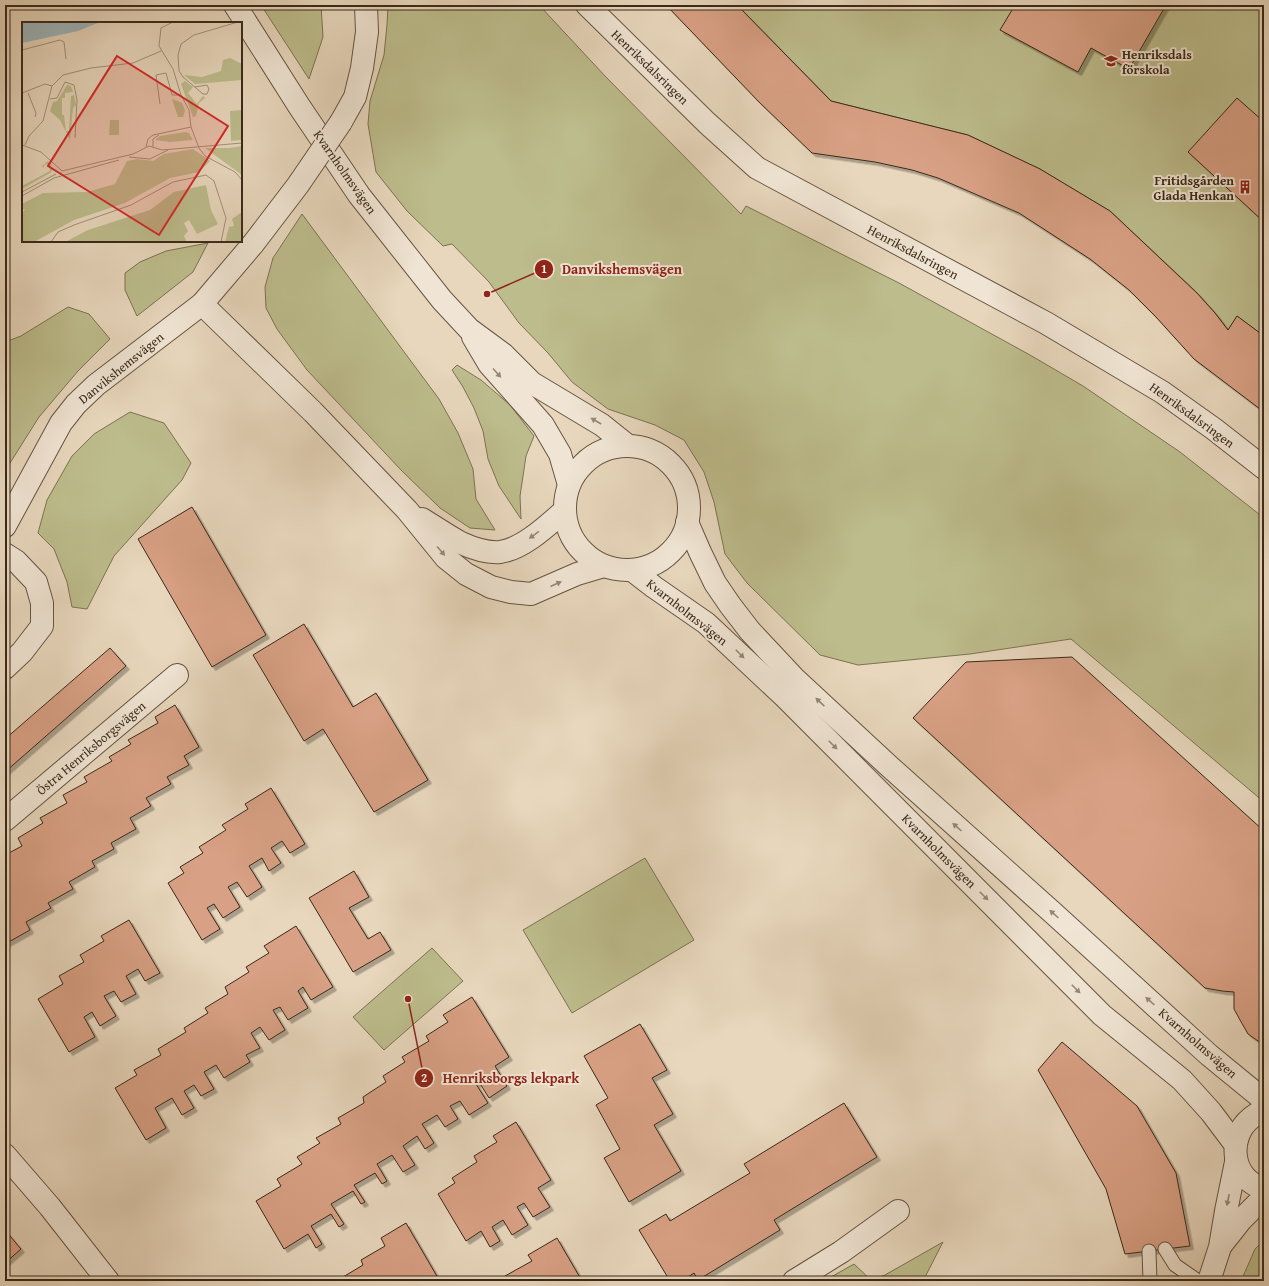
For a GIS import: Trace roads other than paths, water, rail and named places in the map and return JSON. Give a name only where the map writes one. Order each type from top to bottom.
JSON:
[{"type":"street","name":"Kvarnholmsvägen","points":[[235,5],[299,106],[359,195],[442,300],[469,329],[503,354],[532,383],[602,425],[627,445]]},
{"type":"street","name":"Danvikshemsvägen","points":[[5,526],[61,423],[76,404],[96,385],[202,304],[253,244],[298,185],[341,122],[355,97],[362,68],[367,32],[366,5]]},
{"type":"street","name":"Henriksdalsringen","points":[[587,5],[707,123],[757,168],[1046,324],[1162,392],[1214,429],[1264,468]]},
{"type":"street","points":[[202,304],[313,412],[407,510],[446,558],[466,574],[491,587],[511,592],[531,594],[577,574],[604,566]]},
{"type":"street","name":"Kvarnholmsvägen","points":[[469,329],[489,364],[543,425],[560,454],[569,484]]},
{"type":"street","name":"Kvarnholmsvägen","points":[[627,445],[644,448],[664,458],[680,476],[688,499],[687,522],[681,539],[668,554],[652,565],[637,570],[619,570],[604,566],[582,551],[569,532],[564,511],[569,484],[583,464],[596,454],[616,446],[627,445]]},
{"type":"street","points":[[407,510],[462,543],[486,551],[500,552],[520,545],[564,511]]},
{"type":"street","name":"Kvarnholmsvägen","points":[[687,522],[715,583],[730,605],[750,631],[794,678],[890,767],[1209,1055],[1264,1100]]},
{"type":"street","points":[[5,554],[16,561],[36,582],[42,603],[42,626],[22,652],[5,668]]},
{"type":"street","name":"Kvarnholmsvägen","points":[[632,570],[706,623],[785,697],[1102,1015],[1182,1080],[1211,1112],[1236,1153],[1244,1177],[1264,1188]]},
{"type":"street","name":"Östra Henriksborgsvägen","points":[[5,820],[177,675]]},
{"type":"street","points":[[1209,1281],[1220,1246],[1239,1134],[1248,1121],[1259,1112],[1264,1111]]},
{"type":"street","points":[[5,1155],[50,1207],[108,1281]]},
{"type":"street","points":[[1220,1246],[1241,1220],[1264,1197]]},
{"type":"street","points":[[794,1281],[841,1252],[898,1211]]},
{"type":"lane","points":[[1165,1249],[1175,1265],[1198,1281]]},
{"type":"lane","points":[[1149,1251],[1150,1281]]},
{"type":"place","name":"Henriksdals förskola","points":[[1111,61]]},
{"type":"place","name":"Fritidsgården Glada Henkan","points":[[1245,187]]},
{"type":"place","name":"Danvikshemsvägen","points":[[487,294]]},
{"type":"place","name":"Henriksborgs lekpark","points":[[408,999]]}]
